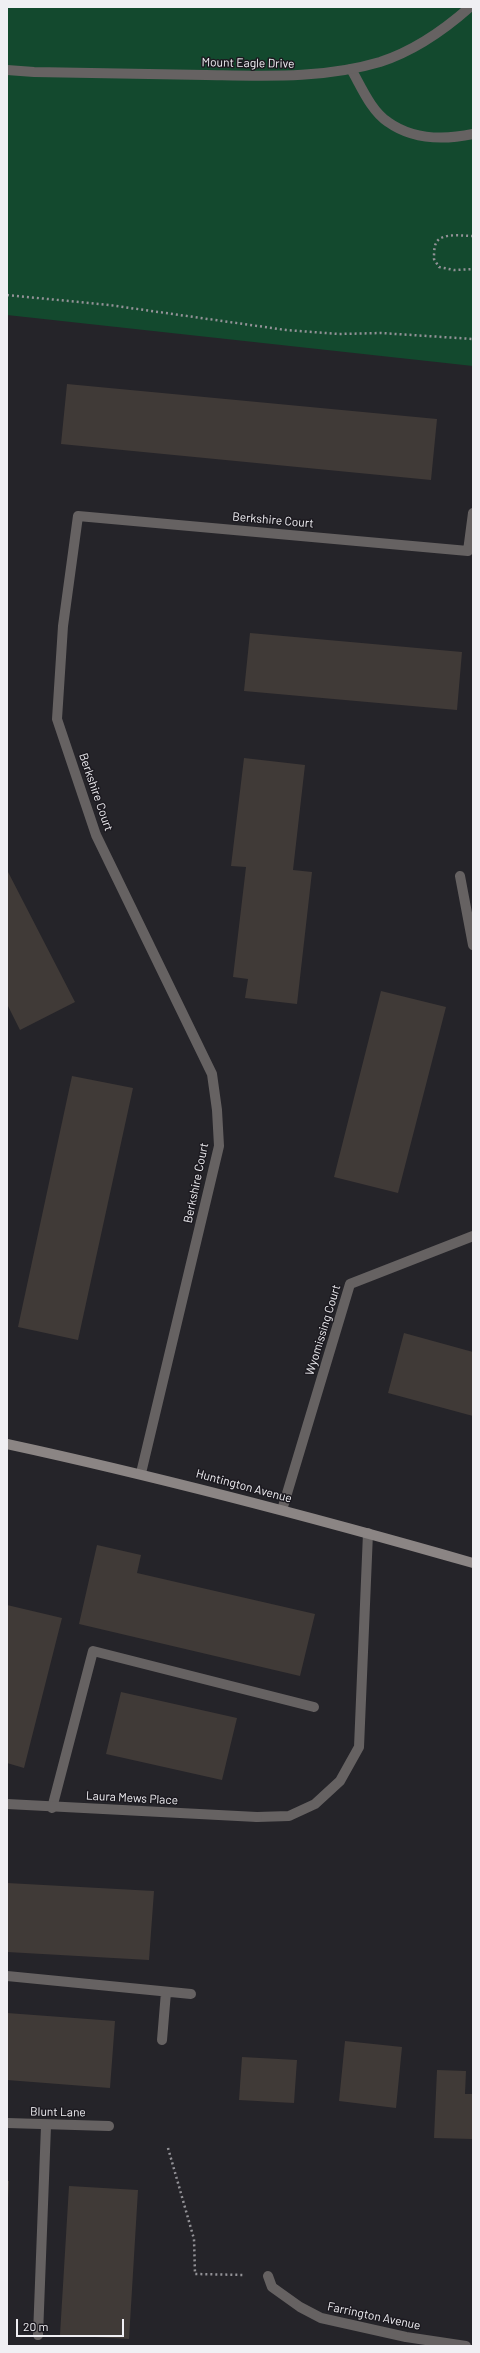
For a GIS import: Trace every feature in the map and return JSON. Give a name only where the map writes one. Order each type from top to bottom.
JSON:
[{"type":"main road","name":"Huntington Avenue","points":[[7,1444],[141,1473],[368,1533],[473,1563]]},
{"type":"street","name":"Mount Eagle Drive","points":[[7,70],[301,77],[351,69],[382,61],[414,48],[448,26],[470,7]]},
{"type":"street","points":[[351,69],[373,105],[387,122],[421,137],[446,139],[473,134]]},
{"type":"street","name":"Berkshire Court","points":[[141,1473],[219,1146],[217,1110],[212,1074],[96,835],[57,720],[63,626],[78,516],[468,551],[473,512]]},
{"type":"street","points":[[460,876],[473,945]]},
{"type":"street","name":"Wyomissing Court","points":[[282,1510],[350,1284],[473,1236]]},
{"type":"street","name":"Laura Mews Place","points":[[7,1804],[52,1808],[257,1817],[289,1816],[315,1804],[340,1781],[359,1747],[368,1533]]},
{"type":"street","points":[[52,1808],[94,1651],[314,1707]]},
{"type":"street","points":[[7,1976],[190,1994]]},
{"type":"street","points":[[162,2040],[166,1992]]},
{"type":"street","name":"Blunt Lane","points":[[7,2124],[46,2126],[109,2126]]},
{"type":"street","points":[[38,2335],[46,2126]]},
{"type":"street","name":"Farrington Avenue","points":[[268,2276],[272,2287],[300,2307],[321,2318],[406,2337],[466,2346]]},
{"type":"path","points":[[473,236],[446,236],[439,239],[436,243],[434,259],[439,267],[454,270],[473,269]]},
{"type":"path","points":[[7,295],[109,305],[286,330],[339,334],[380,333],[473,339]]},
{"type":"path","points":[[168,2148],[194,2239],[195,2274],[268,2276]]},
{"type":"green space","points":[[7,7],[473,7],[473,366],[7,315]]},
{"type":"building","points":[[67,384],[437,419],[431,480],[61,444]]},
{"type":"building","points":[[250,633],[462,652],[457,710],[244,691]]},
{"type":"building","points":[[244,758],[305,765],[293,870],[312,872],[297,1004],[245,998],[248,979],[233,977],[246,867],[231,866]]},
{"type":"building","points":[[7,870],[75,1002],[20,1030],[7,1004]]},
{"type":"building","points":[[381,991],[446,1007],[398,1193],[334,1177]]},
{"type":"building","points":[[72,1076],[133,1088],[78,1340],[18,1327]]},
{"type":"building","points":[[404,1333],[473,1352],[473,1416],[388,1393]]},
{"type":"building","points":[[97,1545],[141,1555],[137,1573],[315,1614],[300,1676],[79,1624]]},
{"type":"building","points":[[7,1605],[62,1618],[24,1768],[7,1763]]},
{"type":"building","points":[[121,1692],[237,1718],[222,1780],[106,1754]]},
{"type":"building","points":[[7,1883],[154,1891],[149,1960],[7,1952]]},
{"type":"building","points":[[7,2013],[115,2021],[110,2088],[7,2080]]},
{"type":"building","points":[[345,2041],[402,2047],[396,2108],[339,2101]]},
{"type":"building","points":[[242,2057],[297,2060],[294,2103],[239,2100]]},
{"type":"building","points":[[437,2070],[466,2071],[465,2094],[473,2094],[473,2139],[434,2138]]},
{"type":"building","points":[[7,2181],[9,2181],[8,2199],[7,2199]]},
{"type":"building","points":[[69,2186],[138,2190],[129,2339],[60,2335]]}]
